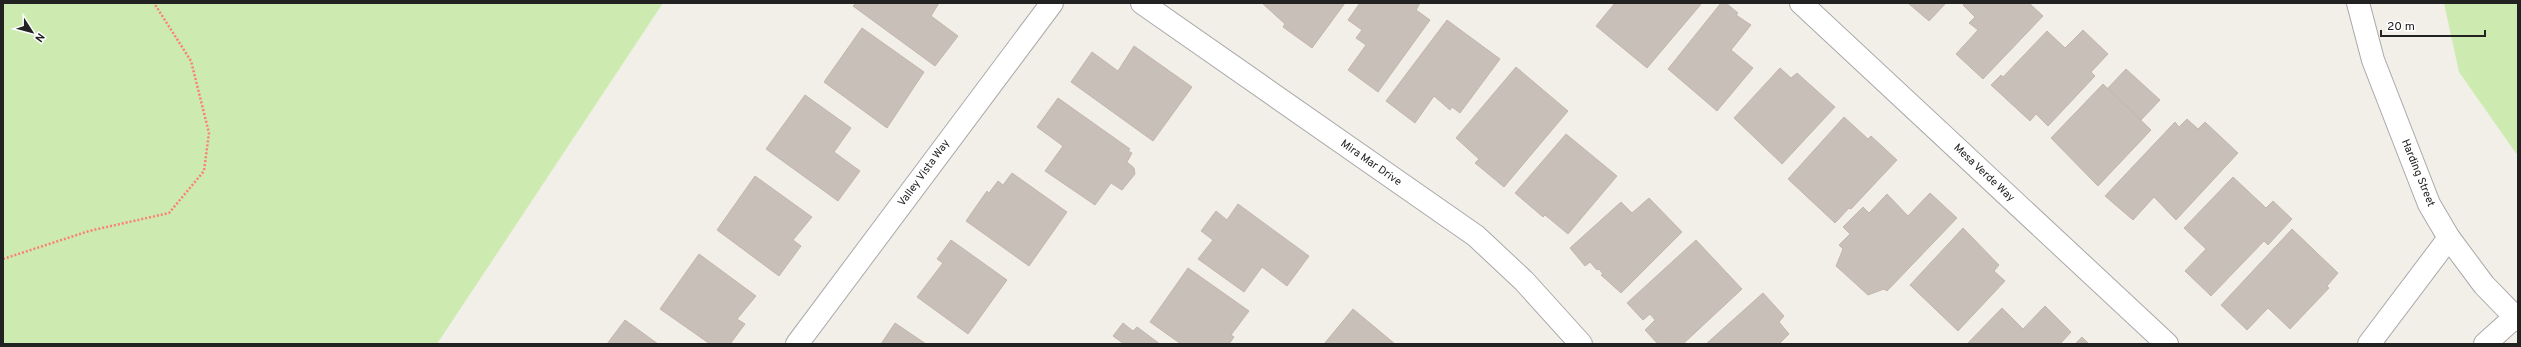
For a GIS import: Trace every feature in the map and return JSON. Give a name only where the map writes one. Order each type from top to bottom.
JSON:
[{"type":"street","name":"Valley Vista Way","points":[[797,344],[1052,3]]},
{"type":"street","name":"Mira Mar Drive","points":[[1142,3],[1476,236],[1524,281],[1581,344]]},
{"type":"street","name":"Mesa Verde Way","points":[[1801,3],[2167,344]]},
{"type":"street","name":"Harding Street","points":[[2358,3],[2373,60],[2430,204],[2448,238],[2484,285],[2516,318]]},
{"type":"street","points":[[2371,344],[2448,238]]},
{"type":"street","points":[[2485,344],[2516,318]]},
{"type":"path","points":[[3,259],[89,231],[168,213],[204,170],[209,133],[190,61],[154,3]]},
{"type":"green space","points":[[3,3],[663,3],[437,344],[3,344]]},
{"type":"green space","points":[[2444,3],[2518,3],[2518,156],[2459,72]]},
{"type":"building","points":[[856,3],[939,3],[931,16],[958,36],[935,66],[853,6]]},
{"type":"building","points":[[1262,3],[1345,3],[1312,48],[1283,27],[1285,24]]},
{"type":"building","points":[[1360,3],[1420,3],[1416,10],[1430,20],[1378,92],[1348,70],[1366,45],[1356,38],[1362,30],[1348,20]]},
{"type":"building","points":[[1615,3],[1702,3],[1647,68],[1596,26]]},
{"type":"building","points":[[1721,3],[1726,3],[1738,13],[1736,15],[1751,25],[1731,50],[1753,68],[1717,111],[1668,69]]},
{"type":"building","points":[[1908,3],[1946,3],[1929,21]]},
{"type":"building","points":[[1965,3],[2029,3],[2043,16],[1983,79],[1956,54],[1978,30],[1969,23],[1975,17],[1963,5]]},
{"type":"building","points":[[1447,20],[1500,59],[1460,113],[1452,107],[1450,110],[1434,96],[1415,123],[1386,101]]},
{"type":"building","points":[[862,28],[924,72],[887,128],[824,82]]},
{"type":"building","points":[[2083,30],[2108,54],[2091,72],[2095,76],[2048,126],[2036,114],[2030,121],[1991,85],[2001,75],[2003,77],[2047,31],[2065,48]]},
{"type":"building","points":[[1134,46],[1192,87],[1153,141],[1071,82],[1092,52],[1118,71]]},
{"type":"building","points":[[1516,67],[1568,111],[1504,187],[1475,163],[1479,159],[1456,138]]},
{"type":"building","points":[[1780,68],[1791,78],[1797,73],[1835,107],[1782,164],[1734,118]]},
{"type":"building","points":[[2126,69],[2160,100],[2141,120],[2108,88]]},
{"type":"building","points":[[2103,84],[2151,130],[2098,186],[2051,138]]},
{"type":"building","points":[[805,95],[851,128],[834,152],[860,171],[838,201],[766,149]]},
{"type":"building","points":[[1058,98],[1130,149],[1128,151],[1132,153],[1127,162],[1134,168],[1135,174],[1122,190],[1111,183],[1095,205],[1045,171],[1063,146],[1037,127]]},
{"type":"building","points":[[1844,117],[1868,139],[1871,136],[1897,160],[1851,209],[1849,208],[1835,223],[1788,179]]},
{"type":"building","points":[[2187,119],[2198,129],[2205,122],[2238,153],[2176,220],[2154,197],[2133,220],[2105,196],[2175,122],[2179,127]]},
{"type":"building","points":[[1566,134],[1617,176],[1568,234],[1545,215],[1543,217],[1515,193]]},
{"type":"building","points":[[1012,173],[1067,212],[1029,266],[966,221],[987,191],[989,193],[998,181],[1003,185]]},
{"type":"building","points":[[755,176],[812,217],[793,240],[801,246],[779,276],[717,230]]},
{"type":"building","points":[[2233,177],[2266,208],[2273,201],[2292,219],[2268,245],[2264,241],[2211,296],[2185,271],[2206,249],[2184,228]]},
{"type":"building","points":[[1930,193],[1957,218],[1887,291],[1884,289],[1868,295],[1836,266],[1843,249],[1839,245],[1850,234],[1843,227],[1863,207],[1869,213],[1887,194],[1908,216]]},
{"type":"building","points":[[1649,198],[1682,232],[1621,293],[1601,275],[1603,274],[1599,269],[1597,270],[1590,262],[1585,266],[1570,248],[1621,202],[1632,213]]},
{"type":"building","points":[[1238,204],[1309,256],[1287,286],[1262,267],[1244,292],[1198,259],[1213,240],[1201,231],[1216,211],[1227,220]]},
{"type":"building","points":[[1963,228],[1999,265],[1994,271],[2005,281],[1958,331],[1910,285]]},
{"type":"building","points":[[2292,229],[2338,273],[2327,286],[2329,288],[2290,329],[2268,308],[2247,330],[2221,305]]},
{"type":"building","points":[[951,240],[1007,280],[968,334],[917,297],[943,263],[937,259]]},
{"type":"building","points":[[1696,240],[1742,289],[1683,344],[1658,344],[1645,330],[1655,320],[1650,314],[1643,320],[1627,303]]},
{"type":"building","points":[[699,254],[756,296],[737,319],[745,324],[730,344],[710,344],[660,309]]},
{"type":"building","points":[[1188,268],[1249,311],[1231,335],[1234,337],[1229,344],[1181,344],[1150,322]]},
{"type":"building","points":[[1763,293],[1784,316],[1779,322],[1789,334],[1779,344],[1706,344]]},
{"type":"building","points":[[2045,306],[2071,332],[2060,344],[1967,344],[2002,308],[2023,329]]},
{"type":"building","points":[[1353,309],[1395,344],[1324,344]]},
{"type":"building","points":[[625,320],[658,344],[607,344]]},
{"type":"building","points":[[895,323],[926,344],[881,344]]},
{"type":"building","points":[[1123,323],[1133,331],[1137,327],[1160,344],[1124,344],[1113,336]]},
{"type":"building","points":[[2082,337],[2089,344],[2075,344]]}]
